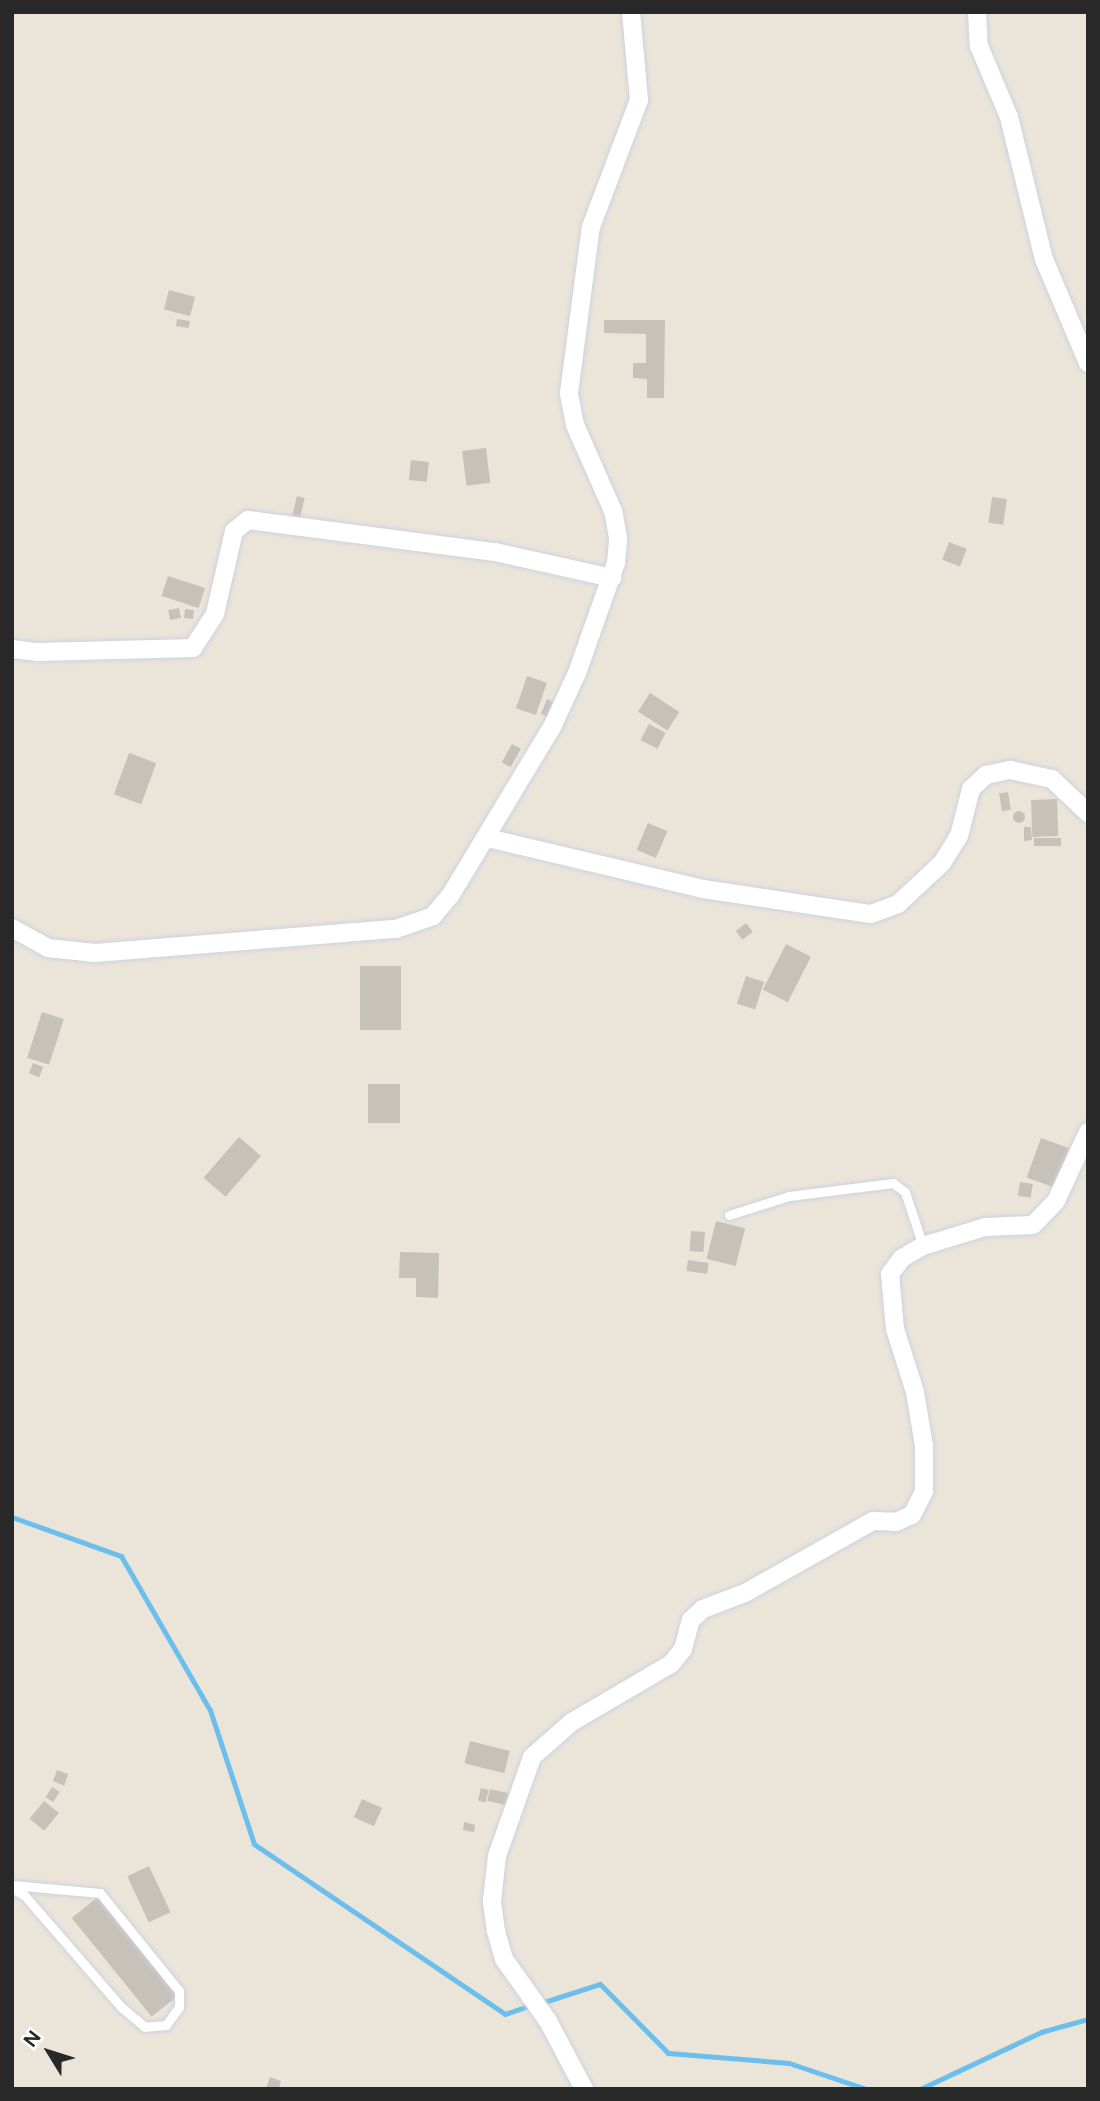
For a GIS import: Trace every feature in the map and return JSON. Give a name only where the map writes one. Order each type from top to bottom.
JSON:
[{"type":"street","points":[[12,928],[48,948],[95,953],[410,926],[442,908],[488,838],[553,724],[612,578],[618,538],[613,511],[575,425],[569,393],[591,227],[639,100],[631,12]]},
{"type":"street","points":[[977,12],[979,46],[1012,125],[1044,259],[1088,363]]},
{"type":"street","points":[[12,649],[102,652],[193,648],[215,614],[234,531],[248,520],[495,552],[612,578]]},
{"type":"street","points":[[488,838],[703,889],[872,914],[898,904],[942,863],[959,836],[971,789],[986,775],[1010,770],[1052,779],[1088,813]]},
{"type":"street","points":[[584,2089],[548,2021],[517,1979],[496,1931],[493,1879],[515,1797],[532,1757],[572,1722],[671,1664],[683,1649],[691,1620],[703,1609],[745,1593],[873,1521],[903,1520],[918,1507],[924,1491],[924,1446],[915,1392],[895,1329],[889,1281],[902,1258],[923,1246],[985,1227],[1033,1225],[1056,1201],[1088,1132]]},
{"type":"lane","points":[[730,1215],[789,1196],[884,1181],[900,1184],[905,1192],[923,1246]]},
{"type":"lane","points":[[12,1887],[100,1893],[179,1991],[179,2007],[166,2025],[145,2027],[122,2008],[24,1895],[12,1887]]},
{"type":"building","points":[[169,290],[195,297],[190,316],[164,309]]},
{"type":"building","points":[[177,319],[190,321],[189,328],[176,326]]},
{"type":"building","points":[[604,320],[665,320],[664,398],[647,398],[647,379],[633,378],[633,363],[646,363],[646,334],[604,333]]},
{"type":"building","points":[[486,448],[490,483],[466,486],[462,451]]},
{"type":"building","points":[[411,460],[429,462],[427,482],[409,480]]},
{"type":"building","points":[[297,496],[305,498],[300,517],[292,515]]},
{"type":"building","points":[[992,497],[1007,499],[1003,525],[988,523]]},
{"type":"building","points":[[949,542],[967,549],[960,567],[942,560]]},
{"type":"building","points":[[168,576],[205,588],[199,608],[162,596]]},
{"type":"building","points":[[179,608],[181,618],[170,620],[168,610]]},
{"type":"building","points":[[185,609],[194,610],[193,619],[184,618]]},
{"type":"building","points":[[527,676],[547,683],[536,715],[516,708]]},
{"type":"building","points":[[650,693],[679,712],[667,731],[638,711]]},
{"type":"building","points":[[547,699],[553,702],[548,717],[541,714]]},
{"type":"building","points":[[649,724],[666,733],[657,749],[641,740]]},
{"type":"building","points":[[512,744],[521,749],[511,767],[502,762]]},
{"type":"building","points":[[129,753],[156,763],[141,804],[114,794]]},
{"type":"building","points":[[1008,792],[1011,810],[1002,811],[999,793]]},
{"type":"building","points":[[1057,799],[1058,836],[1032,837],[1031,800]]},
{"type":"building","points":[[1014,812],[1024,812],[1024,822],[1014,822]]},
{"type":"building","points":[[648,823],[667,831],[656,858],[637,850]]},
{"type":"building","points":[[1024,827],[1031,827],[1032,840],[1024,841]]},
{"type":"building","points":[[1034,838],[1061,838],[1061,846],[1034,846]]},
{"type":"building","points":[[746,923],[753,932],[743,940],[736,931]]},
{"type":"building","points":[[786,944],[811,957],[788,1002],[763,989]]},
{"type":"building","points":[[360,966],[401,966],[401,1030],[360,1030]]},
{"type":"building","points":[[746,976],[764,982],[755,1009],[737,1004]]},
{"type":"building","points":[[42,1012],[64,1019],[49,1065],[27,1058]]},
{"type":"building","points":[[33,1063],[43,1067],[39,1077],[29,1073]]},
{"type":"building","points":[[368,1084],[400,1084],[400,1123],[368,1123]]},
{"type":"building","points":[[239,1137],[261,1156],[225,1197],[204,1178]]},
{"type":"building","points":[[1041,1138],[1069,1148],[1055,1188],[1027,1177]]},
{"type":"building","points":[[1020,1182],[1033,1184],[1031,1198],[1018,1196]]},
{"type":"building","points":[[716,1221],[745,1228],[736,1266],[707,1259]]},
{"type":"building","points":[[691,1231],[705,1232],[704,1252],[690,1251]]},
{"type":"building","points":[[400,1252],[439,1253],[438,1298],[416,1297],[416,1278],[399,1278]]},
{"type":"building","points":[[688,1260],[709,1263],[707,1274],[686,1271]]},
{"type":"building","points":[[470,1741],[510,1751],[504,1773],[464,1763]]},
{"type":"building","points":[[57,1770],[68,1774],[64,1785],[53,1781]]},
{"type":"building","points":[[52,1787],[60,1792],[53,1802],[46,1797]]},
{"type":"building","points":[[481,1788],[489,1790],[486,1803],[478,1801]]},
{"type":"building","points":[[490,1789],[511,1794],[509,1806],[487,1801]]},
{"type":"building","points":[[362,1799],[382,1808],[374,1826],[354,1817]]},
{"type":"building","points":[[44,1801],[59,1813],[44,1831],[30,1819]]},
{"type":"building","points":[[464,1822],[475,1825],[474,1832],[463,1830]]},
{"type":"building","points":[[149,1866],[171,1912],[149,1922],[127,1876]]},
{"type":"building","points":[[99,1896],[179,1995],[152,2017],[72,1918]]},
{"type":"building","points":[[270,2077],[281,2081],[279,2089],[266,2089]]},
{"type":"waterway","points":[[12,1517],[121,1556],[210,1710],[254,1844],[505,2014],[531,2005]]},
{"type":"waterway","points":[[541,2003],[600,1984],[668,2053],[789,2063],[866,2089]]},
{"type":"waterway","points":[[920,2089],[1041,2032],[1088,2019]]}]
